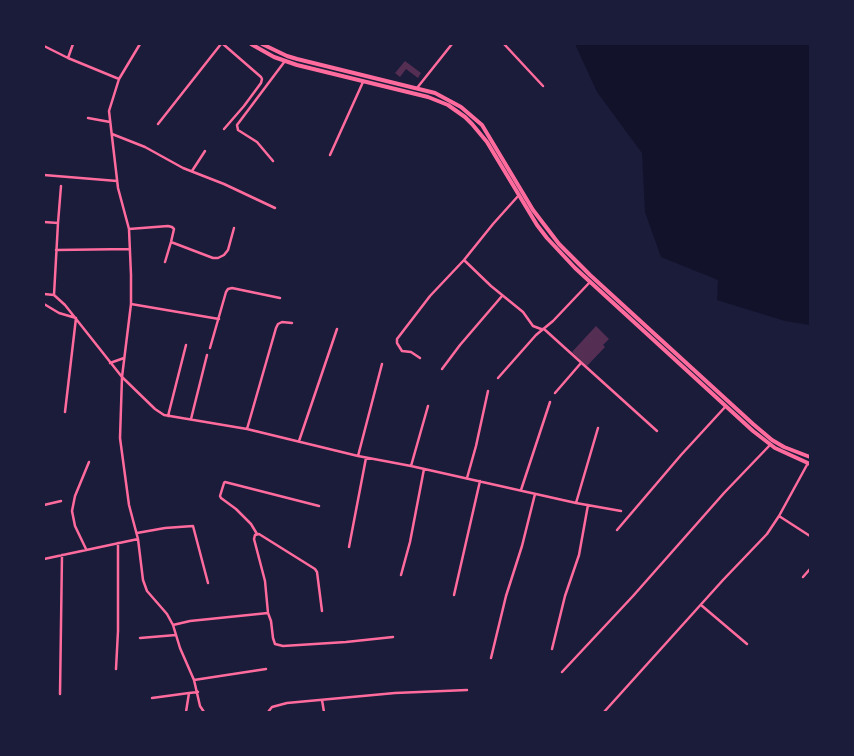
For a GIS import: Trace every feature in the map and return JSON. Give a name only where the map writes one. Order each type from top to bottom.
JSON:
[{"type":"main road","points":[[251,44],[285,61],[311,69],[428,97],[448,105],[459,113],[478,131],[530,215],[547,238],[590,282],[770,445],[783,453],[809,463]]},
{"type":"main road","points":[[262,44],[297,59],[435,93],[448,99],[470,113],[482,125],[533,210],[559,244],[590,275],[753,424],[772,440],[784,447],[810,457]]},
{"type":"street","points":[[68,58],[74,44]]},
{"type":"street","points":[[140,44],[119,79],[109,110],[117,181],[120,200],[129,229],[130,249],[131,304],[122,377],[120,438],[129,505],[137,533],[144,585],[147,591],[167,614],[173,625],[180,648],[194,680],[200,706],[204,712]]},
{"type":"street","points":[[158,124],[222,44],[262,79],[261,83],[244,106],[224,129]]},
{"type":"street","points":[[417,88],[452,44]]},
{"type":"street","points":[[504,44],[543,86]]},
{"type":"street","points":[[44,46],[68,58],[119,79]]},
{"type":"street","points":[[273,161],[257,142],[238,130],[237,125],[285,61]]},
{"type":"street","points":[[330,155],[363,81]]},
{"type":"street","points":[[88,118],[110,122]]},
{"type":"street","points":[[112,134],[145,147],[170,161],[275,208]]},
{"type":"street","points":[[192,171],[205,151]]},
{"type":"street","points":[[44,175],[117,181]]},
{"type":"street","points":[[54,295],[61,186]]},
{"type":"street","points":[[420,358],[410,352],[402,351],[396,341],[430,296],[464,260],[519,195]]},
{"type":"street","points":[[44,222],[58,223]]},
{"type":"street","points":[[129,229],[171,226],[174,229],[165,262]]},
{"type":"street","points":[[171,242],[213,258],[218,258],[224,255],[228,250],[234,228]]},
{"type":"street","points":[[56,250],[130,249]]},
{"type":"street","points":[[464,260],[502,296],[527,316],[533,326],[544,329],[657,431]]},
{"type":"street","points":[[498,378],[536,335],[544,329],[590,282]]},
{"type":"street","points":[[210,348],[228,289],[232,288],[280,298]]},
{"type":"street","points":[[44,294],[54,295],[76,318],[122,377],[154,409],[168,416],[247,429],[366,458],[411,466],[621,512]]},
{"type":"street","points":[[442,368],[502,296]]},
{"type":"street","points":[[44,304],[58,313],[76,318]]},
{"type":"street","points":[[131,304],[219,319]]},
{"type":"street","points":[[65,412],[76,318]]},
{"type":"street","points":[[247,429],[276,328],[282,322],[292,323]]},
{"type":"street","points":[[299,441],[337,329]]},
{"type":"street","points":[[168,416],[186,344]]},
{"type":"street","points":[[191,420],[207,355]]},
{"type":"street","points":[[110,363],[124,358]]},
{"type":"street","points":[[358,456],[382,364]]},
{"type":"street","points":[[555,393],[581,364]]},
{"type":"street","points":[[467,478],[476,446],[488,391]]},
{"type":"street","points":[[520,490],[550,402]]},
{"type":"street","points":[[411,466],[428,406]]},
{"type":"street","points":[[617,530],[681,455],[726,406]]},
{"type":"street","points":[[576,503],[598,428]]},
{"type":"street","points":[[562,672],[638,591],[724,493],[770,445]]},
{"type":"street","points":[[349,547],[366,458]]},
{"type":"street","points":[[86,550],[75,526],[72,511],[73,502],[89,462]]},
{"type":"street","points":[[604,712],[767,534],[809,463]]},
{"type":"street","points":[[401,575],[413,529],[424,469]]},
{"type":"street","points":[[454,595],[480,481]]},
{"type":"street","points":[[319,506],[225,482],[221,498],[236,509],[251,524],[257,534],[315,569],[317,572],[322,611]]},
{"type":"street","points":[[491,658],[506,596],[522,546],[535,494]]},
{"type":"street","points":[[44,505],[61,501]]},
{"type":"street","points":[[552,649],[565,596],[579,554],[588,505]]},
{"type":"street","points":[[779,516],[810,536]]},
{"type":"street","points":[[137,533],[165,528],[193,526],[208,583]]},
{"type":"street","points":[[257,534],[254,539],[265,581],[268,613],[272,623],[273,641],[277,645],[283,646],[346,642],[393,637]]},
{"type":"street","points":[[44,559],[138,539]]},
{"type":"street","points":[[116,669],[118,631],[118,543]]},
{"type":"street","points":[[60,694],[62,555]]},
{"type":"street","points":[[803,576],[810,569]]},
{"type":"street","points":[[701,605],[747,644]]},
{"type":"street","points":[[173,625],[190,621],[268,613]]},
{"type":"street","points":[[140,638],[176,635]]},
{"type":"street","points":[[194,680],[266,669]]},
{"type":"street","points":[[268,712],[272,707],[278,705],[322,700],[395,693],[467,690]]},
{"type":"street","points":[[152,698],[198,692]]},
{"type":"street","points":[[186,712],[189,693]]},
{"type":"street","points":[[322,700],[324,712]]},
{"type":"shaded area","points":[[575,44],[810,44],[810,325],[785,321],[717,300],[718,280],[661,257],[645,212],[642,153],[597,92]]},
{"type":"building","points":[[405,61],[421,73],[418,78],[406,69],[400,77],[395,73]]},
{"type":"building","points":[[596,326],[609,339],[603,345],[605,347],[587,366],[572,352]]}]
